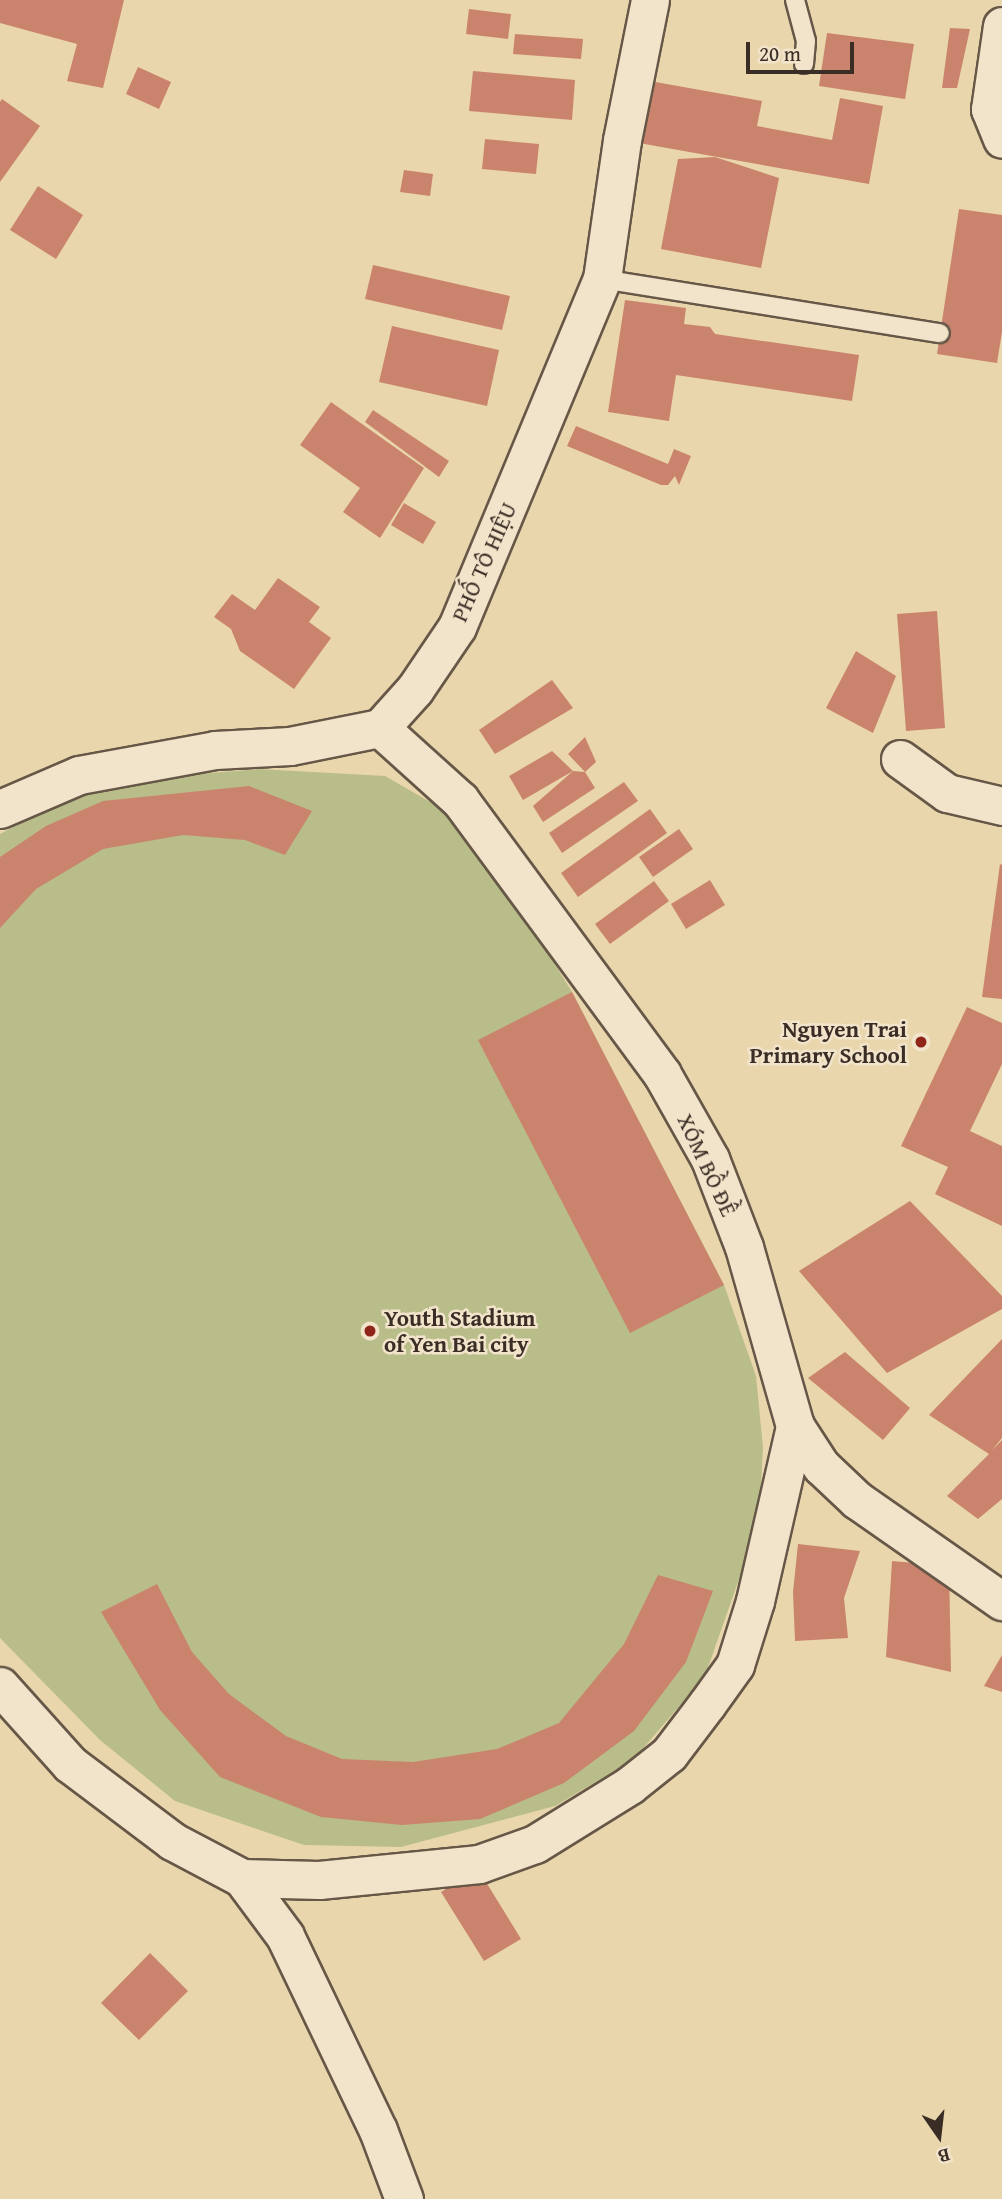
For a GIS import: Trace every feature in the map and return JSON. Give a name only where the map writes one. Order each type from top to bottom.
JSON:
[{"type":"street","name":"PHỐ TÔ HIỆU","points":[[380,728],[415,689],[457,626],[602,279],[622,140],[650,0]]},
{"type":"street","points":[[1002,26],[990,109],[1002,139]]},
{"type":"street","points":[[0,809],[79,775],[215,750],[290,746],[380,728]]},
{"type":"street","name":"XÓM BỒ ĐỀ","points":[[380,728],[460,800],[662,1074],[710,1159],[744,1248],[795,1426],[834,1481],[1002,1601]]},
{"type":"street","points":[[900,759],[947,793],[1002,806]]},
{"type":"street","points":[[242,1878],[319,1880],[479,1864],[535,1844],[572,1824],[669,1754],[735,1665],[795,1426]]},
{"type":"street","points":[[0,1686],[70,1764],[172,1841],[242,1878],[285,1936],[378,2130],[404,2199]]},
{"type":"lane","points":[[794,0],[806,41],[804,64]]},
{"type":"lane","points":[[602,279],[940,332]]},
{"type":"green space","name":"Youth Stadium of Yen Bai city","points":[[258,769],[385,776],[451,814],[505,883],[572,992],[724,1285],[756,1376],[763,1448],[759,1522],[705,1676],[634,1759],[555,1806],[401,1847],[304,1845],[175,1801],[100,1740],[0,1638],[0,834],[79,793],[152,778]]},
{"type":"building","points":[[0,0],[124,0],[103,88],[67,81],[77,44],[0,23]]},
{"type":"building","points":[[469,9],[511,14],[508,39],[466,34]]},
{"type":"building","points":[[950,28],[970,29],[957,88],[942,88]]},
{"type":"building","points":[[827,33],[914,44],[905,99],[819,86]]},
{"type":"building","points":[[515,34],[583,39],[581,59],[513,54]]},
{"type":"building","points":[[138,67],[171,82],[159,109],[126,94]]},
{"type":"building","points":[[473,71],[575,80],[572,120],[469,111]]},
{"type":"building","points":[[633,78],[762,101],[757,126],[832,140],[840,98],[883,106],[869,184],[622,140]]},
{"type":"building","points":[[2,99],[40,126],[0,182],[0,102]]},
{"type":"building","points":[[485,139],[539,144],[536,174],[482,169]]},
{"type":"building","points":[[715,157],[779,178],[761,268],[661,249],[678,159]]},
{"type":"building","points":[[404,170],[433,174],[430,196],[400,192]]},
{"type":"building","points":[[38,186],[83,215],[56,259],[10,230]]},
{"type":"building","points":[[959,209],[1002,215],[1002,332],[997,363],[937,354]]},
{"type":"building","points":[[373,265],[510,296],[502,330],[365,299]]},
{"type":"building","points":[[625,300],[686,308],[684,324],[710,327],[715,334],[859,355],[852,401],[676,375],[669,421],[608,412]]},
{"type":"building","points":[[392,326],[499,350],[487,406],[379,382]]},
{"type":"building","points":[[331,402],[424,468],[380,538],[343,512],[360,488],[300,445]]},
{"type":"building","points":[[373,410],[449,461],[439,477],[365,422]]},
{"type":"building","points":[[576,426],[668,464],[674,449],[691,456],[679,485],[675,476],[668,485],[661,485],[567,446]]},
{"type":"building","points":[[404,503],[436,522],[423,544],[391,525]]},
{"type":"building","points":[[278,578],[320,607],[309,622],[331,638],[294,689],[240,651],[231,629],[214,617],[232,594],[255,610]]},
{"type":"building","points":[[937,611],[945,728],[906,731],[897,614]]},
{"type":"building","points":[[856,651],[896,676],[873,733],[826,708]]},
{"type":"building","points":[[552,680],[573,708],[495,754],[479,730]]},
{"type":"building","points":[[585,737],[596,762],[585,772],[568,754]]},
{"type":"building","points":[[552,751],[573,771],[523,800],[509,776]]},
{"type":"building","points":[[573,771],[585,772],[595,788],[543,822],[533,806]]},
{"type":"building","points":[[624,782],[638,801],[562,853],[549,833]]},
{"type":"building","points":[[249,786],[312,811],[285,855],[245,840],[183,835],[103,849],[36,889],[0,928],[0,857],[46,826],[103,801]]},
{"type":"building","points":[[650,809],[667,833],[578,897],[561,873]]},
{"type":"building","points":[[679,829],[693,849],[653,877],[639,857]]},
{"type":"building","points":[[1000,864],[1002,865],[1002,999],[982,997]]},
{"type":"building","points":[[710,880],[725,905],[686,929],[671,904]]},
{"type":"building","points":[[654,881],[669,901],[610,944],[595,924]]},
{"type":"building","points":[[572,992],[724,1285],[630,1333],[478,1040]]},
{"type":"building","points":[[967,1007],[1002,1023],[1002,1064],[970,1131],[1002,1146],[1002,1226],[935,1194],[948,1167],[901,1146]]},
{"type":"building","points":[[910,1201],[1002,1296],[1002,1309],[887,1373],[799,1271]]},
{"type":"building","points":[[1002,1339],[1002,1438],[992,1450],[1002,1440],[1002,1499],[978,1519],[947,1496],[989,1454],[929,1415]]},
{"type":"building","points":[[845,1352],[910,1408],[883,1440],[808,1378]]},
{"type":"building","points":[[798,1544],[860,1551],[844,1598],[848,1638],[795,1641],[793,1592]]},
{"type":"building","points":[[892,1561],[949,1566],[951,1672],[886,1657]]},
{"type":"building","points":[[658,1575],[713,1591],[686,1662],[634,1731],[564,1783],[480,1819],[402,1825],[321,1817],[220,1777],[160,1710],[101,1612],[157,1584],[192,1652],[229,1694],[286,1736],[342,1759],[413,1762],[497,1749],[559,1723],[624,1644]]},
{"type":"building","points":[[1002,1655],[1002,1692],[984,1686]]},
{"type":"building","points":[[478,1869],[521,1939],[484,1961],[441,1892]]},
{"type":"building","points":[[150,1953],[188,1991],[139,2040],[101,2003]]},
{"type":"place","name":"Nguyen Trai Primary School","points":[[921,1042]]},
{"type":"place","name":"Youth Stadium of Yen Bai city","points":[[370,1331]]}]
